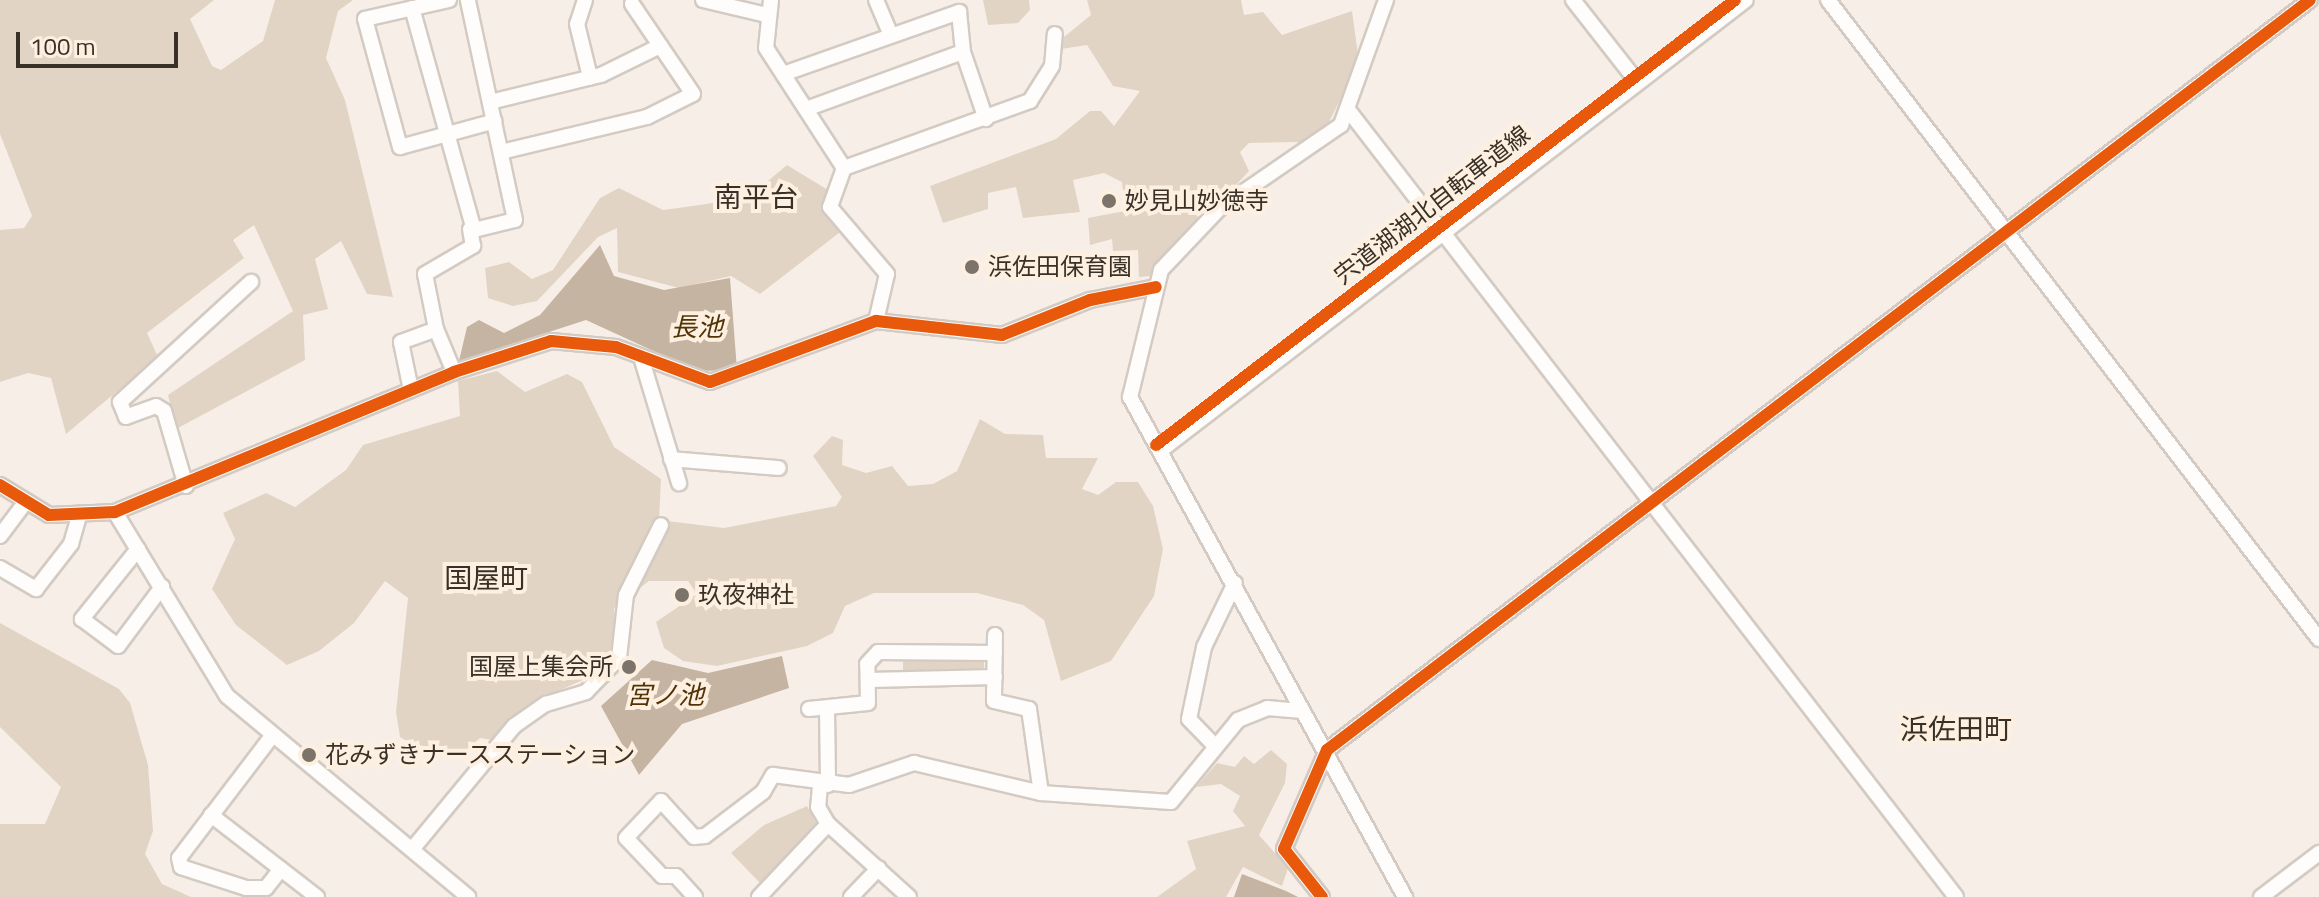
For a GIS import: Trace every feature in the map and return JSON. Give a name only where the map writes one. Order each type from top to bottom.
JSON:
[{"type":"street","points":[[449,0],[365,19],[400,147],[495,121]]},
{"type":"street","points":[[468,0],[515,220],[470,229]]},
{"type":"street","points":[[585,0],[577,24],[590,77]]},
{"type":"street","points":[[703,0],[769,7],[763,41],[844,168]]},
{"type":"street","points":[[876,0],[891,35]]},
{"type":"street","points":[[1386,0],[1349,111],[1325,140],[1219,209],[1177,249],[1156,287],[1130,397],[1327,750],[1371,845],[1405,897]]},
{"type":"street","points":[[1573,0],[1638,83]]},
{"type":"street","points":[[1160,451],[1746,0]]},
{"type":"street","points":[[1828,0],[2319,639]]},
{"type":"street","points":[[1322,897],[1284,849],[1327,750],[2310,0]]},
{"type":"street","points":[[501,152],[647,117],[688,99],[691,88],[660,46],[634,1]]},
{"type":"street","points":[[412,8],[473,246],[425,274],[436,329],[454,372]]},
{"type":"street","points":[[783,74],[959,12],[963,52],[986,119]]},
{"type":"street","points":[[844,168],[986,119],[1035,97],[1052,66],[1055,34]]},
{"type":"street","points":[[490,102],[590,77],[660,46]]},
{"type":"street","points":[[806,109],[963,52]]},
{"type":"street","points":[[1349,111],[1956,897]]},
{"type":"street","points":[[844,168],[830,207],[887,274],[876,321]]},
{"type":"street","points":[[186,486],[164,411],[156,406],[126,417],[120,402],[251,282]]},
{"type":"street","points":[[0,485],[24,504],[79,516],[115,512],[186,486],[454,372],[551,341],[594,342],[700,380],[729,380],[876,321],[1002,335],[1090,300],[1156,287]]},
{"type":"street","points":[[411,390],[397,348],[436,329]]},
{"type":"street","points":[[641,357],[679,483]]},
{"type":"street","points":[[671,459],[779,468]]},
{"type":"street","points":[[0,536],[24,504]]},
{"type":"street","points":[[115,512],[227,696],[272,736],[414,847],[468,897]]},
{"type":"street","points":[[0,568],[36,589],[71,544],[79,516]]},
{"type":"street","points":[[414,847],[514,726],[546,704],[586,692],[619,658],[626,595],[661,525]]},
{"type":"street","points":[[138,549],[82,619],[118,646],[162,587]]},
{"type":"street","points":[[1214,745],[1189,719],[1204,647],[1235,583]]},
{"type":"street","points":[[995,635],[996,704],[1029,709],[1041,793]]},
{"type":"street","points":[[809,709],[864,706],[869,680],[867,664],[878,652],[995,653]]},
{"type":"street","points":[[869,680],[995,677]]},
{"type":"street","points":[[827,709],[824,786],[818,807],[828,824],[909,897]]},
{"type":"street","points":[[695,897],[676,876],[662,876],[626,838],[628,830],[661,801],[694,837],[705,836],[763,792],[773,775],[824,786],[914,763],[1041,793],[1171,802],[1184,794],[1214,745],[1248,715],[1303,711]]},
{"type":"street","points":[[272,736],[179,858],[181,867],[246,888],[266,888],[281,869]]},
{"type":"street","points":[[211,815],[317,897]]},
{"type":"street","points":[[759,897],[828,824]]},
{"type":"street","points":[[2261,897],[2319,853]]},
{"type":"street","points":[[851,897],[879,868]]},
{"type":"shaded area","points":[[0,0],[214,0],[190,19],[212,66],[221,70],[263,41],[275,0],[353,0],[338,11],[326,58],[345,100],[393,297],[367,294],[341,241],[315,259],[328,309],[303,315],[305,360],[176,429],[168,395],[293,311],[254,225],[233,240],[244,258],[147,333],[158,357],[66,434],[51,378],[28,373],[0,382],[0,230],[24,228],[32,216],[0,134]]},
{"type":"shaded area","points":[[983,0],[1029,0],[1030,10],[1018,23],[988,25]]},
{"type":"shaded area","points":[[1087,0],[1241,0],[1244,15],[1263,12],[1282,35],[1352,11],[1359,62],[1327,126],[1301,142],[1249,143],[1240,152],[1249,171],[1151,276],[1139,277],[1138,250],[1113,251],[1112,239],[1090,245],[1088,218],[1125,211],[1122,182],[1104,173],[1073,180],[1080,212],[1023,218],[1016,187],[988,193],[988,209],[943,223],[930,186],[1056,139],[1090,111],[1101,111],[1114,126],[1140,91],[1113,86],[1087,45],[1061,49],[1064,37],[1091,15]]},
{"type":"shaded area","points":[[787,165],[828,190],[821,206],[839,233],[760,294],[731,276],[679,288],[618,272],[617,228],[598,237],[537,301],[513,306],[488,298],[485,268],[509,262],[532,279],[553,270],[600,198],[619,188],[663,210],[700,205],[749,197]]},
{"type":"shaded area","points":[[497,371],[525,392],[567,374],[582,382],[614,447],[661,479],[659,520],[724,528],[836,506],[842,497],[813,456],[832,436],[843,440],[842,465],[866,473],[892,466],[908,486],[933,484],[957,471],[980,419],[1005,434],[1043,435],[1046,458],[1098,458],[1082,489],[1098,495],[1116,482],[1138,482],[1153,506],[1163,549],[1154,596],[1111,661],[1061,681],[1044,620],[1023,605],[977,593],[874,593],[845,606],[833,633],[807,646],[717,666],[683,661],[664,648],[656,622],[697,594],[688,581],[649,581],[614,608],[618,643],[585,679],[531,703],[492,740],[480,738],[457,758],[435,745],[419,749],[400,737],[396,712],[408,598],[385,581],[354,623],[319,651],[287,665],[236,625],[212,589],[235,539],[223,513],[266,493],[295,507],[346,470],[363,445],[460,416],[458,381]]},
{"type":"shaded area","points":[[0,623],[119,689],[130,703],[148,765],[153,831],[145,854],[162,884],[191,897],[0,897],[0,824],[45,824],[61,787],[0,727]]},
{"type":"shaded area","points":[[984,657],[984,672],[903,676],[903,658]]},
{"type":"shaded area","points":[[1271,750],[1287,764],[1285,783],[1259,835],[1288,868],[1282,886],[1243,867],[1226,897],[1157,897],[1196,869],[1187,841],[1245,826],[1233,811],[1240,796],[1221,784],[1196,787],[1217,763],[1235,767],[1244,756],[1254,764]]},
{"type":"shaded area","points":[[807,806],[818,827],[763,886],[731,853],[764,825]]},
{"type":"water","name":"長池","points":[[600,245],[614,276],[664,290],[730,278],[737,370],[697,371],[586,320],[459,361],[467,327],[479,320],[504,333],[540,315]]},
{"type":"water","name":"宮ノ池","points":[[782,656],[789,688],[682,724],[639,775],[601,706],[652,660],[708,673]]},
{"type":"water","points":[[1242,874],[1286,891],[1298,897],[1234,897]]},
{"type":"cycle path","name":"宍道湖湖北自転車道線","points":[[1156,445],[1735,0]]},
{"type":"cycle path","points":[[1322,897],[1284,849],[1327,750],[2310,0]]},
{"type":"cycle path","points":[[0,485],[49,515],[115,512],[454,372],[551,341],[616,347],[710,382],[876,321],[1002,335],[1090,300],[1156,287]]},
{"type":"place","name":"妙見山妙徳寺","points":[[1109,201]]},
{"type":"place","name":"浜佐田保育園","points":[[972,267]]},
{"type":"place","name":"玖夜神社","points":[[682,595]]},
{"type":"place","name":"国屋上集会所","points":[[629,667]]},
{"type":"place","name":"花みずきナースステーション","points":[[309,755]]},
{"type":"district","name":"南平台","points":[[756,197]]},
{"type":"district","name":"国屋町","points":[[486,578]]},
{"type":"district","name":"浜佐田町","points":[[1956,729]]}]
